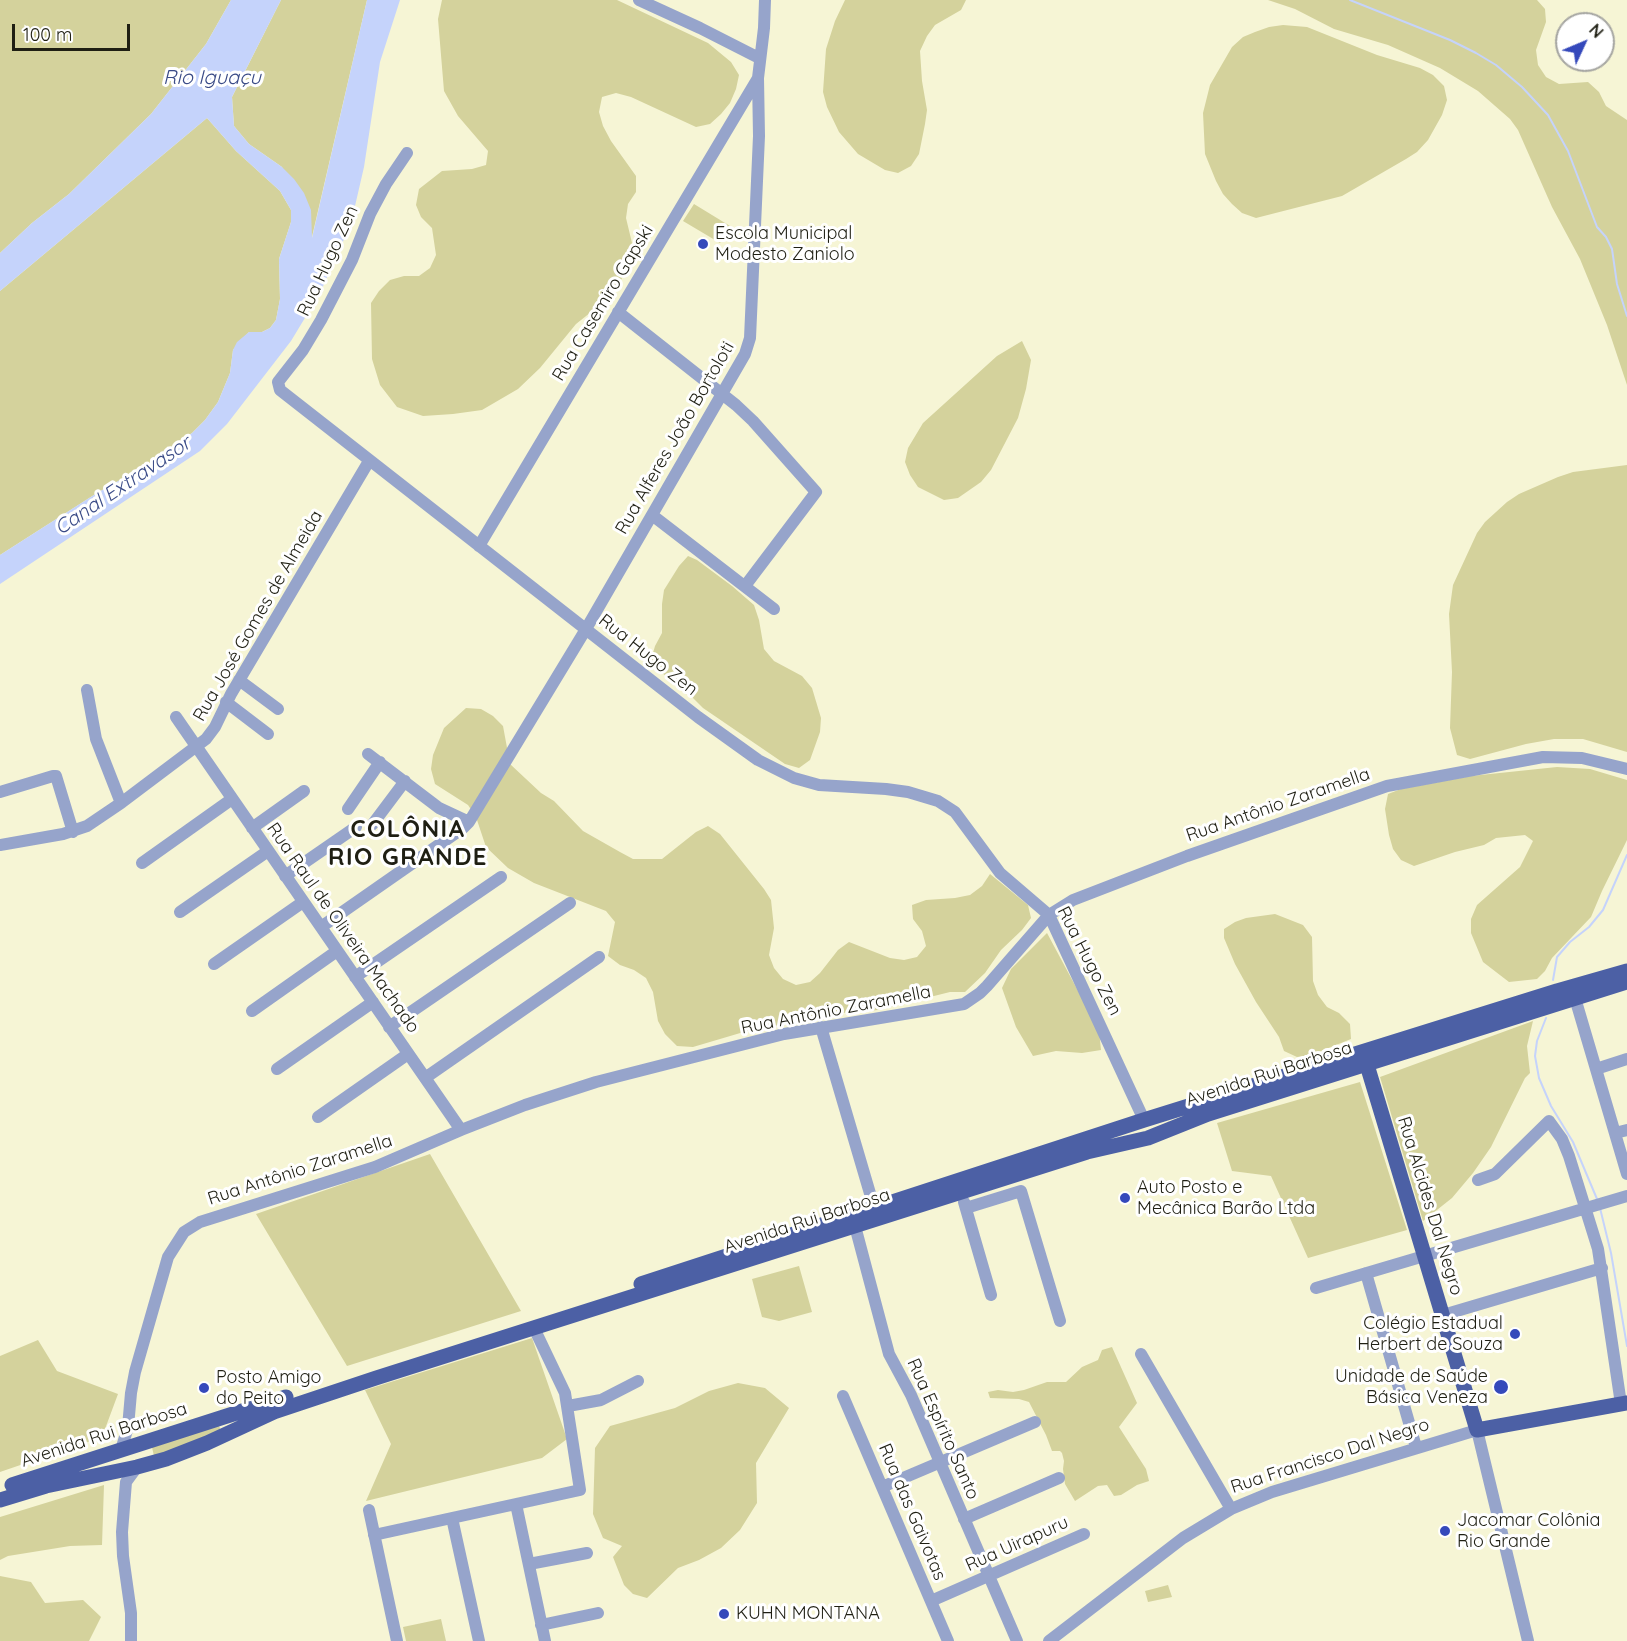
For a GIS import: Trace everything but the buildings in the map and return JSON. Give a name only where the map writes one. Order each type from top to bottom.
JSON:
[{"type":"main road","name":"Avenida Rui Barbosa","points":[[1564,997],[1627,971]]},
{"type":"main road","name":"Avenida Rui Barbosa","points":[[0,1489],[1146,1120],[1365,1058],[1532,1005],[1627,982]]},
{"type":"main road","name":"Avenida Rui Barbosa","points":[[0,1500],[45,1486],[122,1476],[136,1467],[192,1450],[274,1412],[961,1192],[1109,1146],[1150,1137],[1365,1058]]},
{"type":"main road","name":"Rua Alcides Dal Negro","points":[[1365,1058],[1478,1430]]},
{"type":"main road","points":[[1146,1120],[1156,1124],[1157,1131],[1150,1137]]},
{"type":"main road","name":"Rua Francisco Dal Negro","points":[[1478,1430],[1624,1403]]},
{"type":"main road","points":[[136,1467],[140,1455],[137,1444]]},
{"type":"main road","points":[[121,1450],[118,1456],[122,1476]]},
{"type":"street","points":[[639,0],[759,58]]},
{"type":"street","name":"Rua Alferes João Bortoloti","points":[[469,822],[586,629],[745,354],[750,338],[759,136],[758,78],[765,0]]},
{"type":"street","name":"Rua Casemiro Gapski","points":[[479,546],[758,78]]},
{"type":"street","name":"Rua Hugo Zen","points":[[407,153],[370,214],[352,260],[321,320],[303,350],[278,382],[280,390],[721,735],[777,770],[819,785],[896,790],[924,796],[948,807],[959,818],[1000,873],[1049,915],[1146,1120]]},
{"type":"street","points":[[618,312],[723,393],[753,421],[816,492],[745,586]]},
{"type":"street","name":"Rua José Gomes de Almeida","points":[[0,845],[87,826],[121,803],[212,733],[226,702],[369,460]]},
{"type":"street","points":[[652,515],[774,609]]},
{"type":"street","points":[[239,680],[278,709]]},
{"type":"street","points":[[87,690],[96,739],[121,803]]},
{"type":"street","points":[[226,702],[268,734]]},
{"type":"street","name":"Rua Raul de Oliveira Machado","points":[[176,717],[461,1130]]},
{"type":"street","points":[[321,927],[469,822],[448,813],[369,754]]},
{"type":"street","name":"Rua Antônio Zaramella","points":[[121,1450],[128,1427],[132,1383],[168,1257],[184,1232],[211,1218],[272,1201],[375,1167],[525,1105],[596,1082],[773,1037],[964,1004],[987,986],[1049,915],[1073,900],[1161,866],[1388,786],[1410,780],[1543,757],[1582,758],[1627,769]]},
{"type":"street","points":[[348,810],[380,762]]},
{"type":"street","points":[[0,792],[56,776],[72,831]]},
{"type":"street","points":[[372,825],[405,781]]},
{"type":"street","points":[[252,828],[304,791]]},
{"type":"street","points":[[142,863],[232,799]]},
{"type":"street","points":[[285,876],[356,826]]},
{"type":"street","points":[[180,912],[268,851]]},
{"type":"street","points":[[355,977],[501,877]]},
{"type":"street","points":[[214,964],[303,902]]},
{"type":"street","points":[[390,1027],[570,903]]},
{"type":"street","points":[[252,1011],[337,951]]},
{"type":"street","points":[[425,1078],[599,957]]},
{"type":"street","points":[[1564,997],[1621,1131],[1627,1174]]},
{"type":"street","points":[[277,1069],[373,1002]]},
{"type":"street","points":[[821,1027],[874,1207]]},
{"type":"street","points":[[318,1117],[408,1054]]},
{"type":"street","points":[[1596,1069],[1627,1059]]},
{"type":"street","points":[[1478,1180],[1497,1172],[1549,1121],[1566,1146],[1594,1206],[1595,1236],[1624,1403]]},
{"type":"street","points":[[966,1208],[1021,1191],[1060,1321]]},
{"type":"street","points":[[961,1192],[991,1295]]},
{"type":"street","points":[[1316,1288],[1627,1196]]},
{"type":"street","name":"Rua Espírito Santo","points":[[855,1226],[886,1345],[911,1395],[1017,1641]]},
{"type":"street","points":[[1443,1314],[1602,1268]]},
{"type":"street","points":[[1366,1273],[1416,1447]]},
{"type":"street","points":[[374,1535],[580,1490],[568,1406],[561,1381],[534,1328]]},
{"type":"street","points":[[1141,1354],[1231,1509]]},
{"type":"street","points":[[568,1406],[602,1400],[638,1381]]},
{"type":"street","name":"Rua das Gaivotas","points":[[843,1396],[948,1641]]},
{"type":"street","points":[[882,1487],[1035,1422]]},
{"type":"street","points":[[128,1427],[137,1444]]},
{"type":"street","points":[[1478,1430],[1528,1641]]},
{"type":"street","name":"Rua Francisco Dal Negro","points":[[1048,1641],[1183,1538],[1231,1509],[1272,1492],[1478,1430]]},
{"type":"street","points":[[122,1476],[122,1544],[131,1613],[131,1641]]},
{"type":"street","points":[[964,1519],[1059,1478]]},
{"type":"street","points":[[516,1504],[545,1641]]},
{"type":"street","points":[[369,1510],[397,1641]]},
{"type":"street","points":[[452,1518],[479,1641]]},
{"type":"street","name":"Rua Uirapuru","points":[[931,1601],[1084,1534]]},
{"type":"street","points":[[529,1564],[587,1553]]},
{"type":"street","points":[[541,1625],[598,1613]]},
{"type":"shaded area","points":[[0,0],[231,0],[206,44],[151,114],[69,194],[32,223],[0,253]]},
{"type":"shaded area","points":[[281,0],[367,0],[311,241],[282,167],[249,144],[234,126],[232,97]]},
{"type":"shaded area","points":[[442,0],[617,0],[708,43],[731,62],[739,75],[730,103],[721,114],[710,124],[696,127],[631,97],[616,93],[602,97],[599,112],[603,126],[636,176],[636,192],[628,204],[626,218],[632,243],[626,272],[610,297],[576,324],[540,368],[518,389],[482,410],[423,416],[397,407],[380,385],[372,359],[371,303],[390,280],[404,276],[419,276],[430,268],[436,255],[432,228],[421,217],[416,205],[419,189],[442,171],[472,169],[486,165],[488,151],[458,116],[444,91],[438,19]]},
{"type":"shaded area","points":[[845,0],[966,0],[961,10],[935,25],[920,51],[927,110],[925,124],[919,154],[911,166],[898,173],[885,170],[858,154],[839,132],[827,107],[823,92],[826,49]]},
{"type":"shaded area","points":[[1268,0],[1537,0],[1545,9],[1546,22],[1536,50],[1538,65],[1546,77],[1559,84],[1588,82],[1599,92],[1606,106],[1627,120],[1627,385],[1607,325],[1580,259],[1552,207],[1518,130],[1510,119],[1478,91],[1440,68],[1388,45],[1334,29],[1295,9]]},
{"type":"shaded area","points":[[1283,25],[1307,27],[1377,55],[1420,68],[1433,75],[1444,86],[1447,100],[1442,115],[1428,140],[1417,152],[1406,159],[1342,196],[1256,218],[1242,213],[1232,204],[1216,181],[1205,154],[1203,113],[1210,85],[1232,47],[1243,37],[1269,27]]},
{"type":"shaded area","points":[[207,118],[236,151],[280,191],[291,210],[291,222],[279,259],[280,299],[276,320],[270,328],[262,332],[249,332],[233,350],[230,373],[218,402],[192,433],[150,463],[97,493],[0,555],[0,291]]},
{"type":"shaded area","points":[[694,204],[730,226],[720,243],[683,221]]},
{"type":"shaded area","points":[[1022,341],[1031,360],[1026,389],[1018,418],[991,470],[981,482],[958,498],[944,500],[918,487],[905,462],[908,448],[923,423],[997,356]]},
{"type":"shaded area","points":[[1627,465],[1627,752],[1583,739],[1554,739],[1470,759],[1457,755],[1450,728],[1452,672],[1449,614],[1453,585],[1477,533],[1485,522],[1519,494],[1573,472]]},
{"type":"shaded area","points":[[688,556],[697,560],[754,605],[764,649],[774,661],[802,676],[812,688],[821,718],[820,732],[810,760],[799,768],[785,764],[703,708],[682,687],[659,671],[651,660],[662,633],[664,590]]},
{"type":"shaded area","points":[[466,708],[481,709],[503,726],[510,764],[541,793],[554,801],[583,831],[633,859],[662,859],[696,832],[708,826],[720,834],[771,900],[774,928],[769,955],[774,968],[783,979],[796,985],[810,982],[838,950],[849,942],[890,958],[904,960],[917,957],[926,946],[922,931],[913,919],[912,905],[926,900],[970,895],[982,886],[990,874],[1028,905],[1031,918],[1001,950],[985,973],[965,992],[950,992],[878,1010],[849,1012],[747,1031],[693,1047],[677,1046],[665,1034],[658,1021],[653,992],[646,978],[608,956],[615,922],[606,911],[534,883],[508,868],[486,847],[476,817],[468,805],[435,784],[431,769],[433,755],[444,728]]},
{"type":"shaded area","points":[[1557,767],[1590,769],[1627,780],[1627,840],[1591,917],[1552,958],[1545,971],[1537,979],[1509,982],[1483,962],[1471,933],[1471,919],[1477,905],[1520,867],[1533,841],[1525,835],[1496,838],[1484,845],[1414,866],[1401,860],[1393,849],[1385,809],[1388,794],[1401,789],[1471,776]]},
{"type":"shaded area","points":[[1275,914],[1303,925],[1312,937],[1313,981],[1318,995],[1327,1007],[1339,1013],[1350,1024],[1351,1039],[1311,1055],[1297,1057],[1284,1051],[1279,1037],[1235,964],[1224,938],[1224,929],[1235,922]]},
{"type":"shaded area","points":[[1047,933],[1099,1030],[1101,1050],[1082,1053],[1056,1051],[1033,1056],[1016,1027],[1002,988],[1011,969]]},
{"type":"shaded area","points":[[1533,1021],[1527,1046],[1530,1073],[1525,1078],[1491,1147],[1452,1198],[1423,1221],[1380,1077]]},
{"type":"shaded area","points":[[1360,1082],[1407,1230],[1308,1258],[1271,1176],[1232,1171],[1217,1123]]},
{"type":"shaded area","points":[[430,1154],[521,1311],[347,1366],[256,1214]]},
{"type":"shaded area","points":[[799,1266],[812,1312],[779,1321],[762,1317],[752,1279]]},
{"type":"shaded area","points":[[532,1338],[567,1439],[542,1458],[366,1501],[391,1444],[365,1390]]},
{"type":"shaded area","points":[[38,1340],[57,1371],[118,1394],[102,1437],[0,1472],[0,1356]]},
{"type":"shaded area","points":[[1112,1347],[1137,1403],[1119,1427],[1146,1469],[1149,1481],[1121,1495],[1114,1496],[1107,1485],[1098,1486],[1075,1501],[1065,1484],[1062,1453],[1052,1451],[1029,1402],[1019,1399],[990,1398],[988,1392],[998,1390],[1013,1392],[1047,1382],[1066,1382],[1082,1367],[1098,1360],[1102,1350]]},
{"type":"shaded area","points":[[738,1383],[765,1388],[789,1408],[756,1463],[757,1503],[740,1530],[721,1548],[678,1568],[647,1598],[633,1594],[624,1585],[613,1557],[622,1546],[603,1538],[593,1514],[595,1448],[610,1426],[675,1408],[709,1391]]},
{"type":"shaded area","points":[[218,1423],[222,1434],[154,1456],[151,1443]]},
{"type":"shaded area","points":[[104,1485],[102,1545],[70,1546],[8,1556],[0,1560],[0,1517]]},
{"type":"shaded area","points":[[0,1576],[31,1582],[45,1603],[83,1600],[101,1617],[89,1641],[0,1641]]},
{"type":"shaded area","points":[[1168,1585],[1172,1597],[1148,1602],[1145,1591]]},
{"type":"shaded area","points":[[441,1619],[446,1641],[406,1641],[403,1627]]},
{"type":"water","points":[[231,0],[281,0],[232,97],[234,126],[249,144],[282,167],[304,193],[311,210],[312,238],[367,0],[400,0],[380,62],[364,167],[345,237],[320,293],[291,341],[227,424],[200,451],[0,584],[0,555],[97,493],[150,463],[192,433],[218,402],[230,373],[233,350],[237,342],[249,332],[262,332],[270,328],[276,320],[280,299],[279,259],[291,222],[291,210],[280,191],[236,151],[207,118],[0,291],[0,253],[32,223],[69,194],[151,114],[206,44]]},
{"type":"waterway","points":[[1350,0],[1450,40],[1476,53],[1496,65],[1522,87],[1548,115],[1568,151],[1597,227],[1606,237],[1612,249],[1617,284],[1627,316]]},
{"type":"waterway","points":[[1553,980],[1557,957],[1570,942],[1589,927],[1603,910],[1627,855]]},
{"type":"waterway","points":[[1546,1018],[1537,1041],[1535,1056],[1539,1078],[1551,1106],[1573,1142],[1597,1199]]},
{"type":"waterway","points":[[1600,1208],[1611,1253],[1627,1346]]},
{"type":"place","name":"Escola Municipal Modesto Zaniolo","points":[[703,244]]},
{"type":"place","name":"Auto Posto e Mecânica Barão Ltda","points":[[1125,1198]]},
{"type":"place","name":"Colégio Estadual Herbert de Souza","points":[[1515,1334]]},
{"type":"place","name":"Unidade de Saúde Básica Veneza","points":[[1501,1387]]},
{"type":"place","name":"Posto Amigo do Peito","points":[[204,1388]]},
{"type":"place","name":"Jacomar Colônia Rio Grande","points":[[1445,1531]]},
{"type":"place","name":"KUHN MONTANA","points":[[724,1614]]},
{"type":"district","name":"COLÔNIA RIO GRANDE","points":[[408,844]]},
{"type":"water label","name":"Rio Iguaçu","points":[[212,78]]},
{"type":"water label","name":"Canal Extravasor","points":[[123,486]]}]
